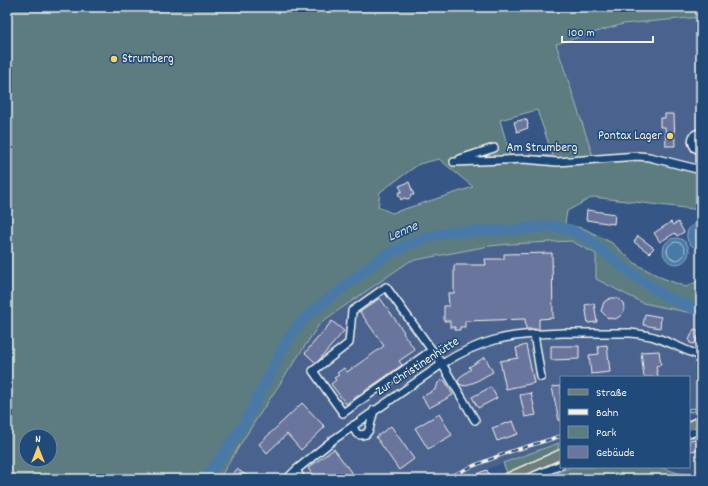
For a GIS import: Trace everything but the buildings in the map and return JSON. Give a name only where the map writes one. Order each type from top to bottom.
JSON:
[{"type":"main road","points":[[690,426],[701,420]]},
{"type":"main road","points":[[505,479],[560,454]]},
{"type":"street","points":[[701,133],[695,134],[692,141],[695,148],[701,150]]},
{"type":"street","name":"Am Strumberg","points":[[494,148],[454,162],[524,159],[557,162],[638,156],[649,157],[701,170]]},
{"type":"street","points":[[432,350],[343,413],[313,371],[349,343],[352,311],[386,287],[432,350],[442,364],[475,420]]},
{"type":"street","points":[[534,334],[541,377]]},
{"type":"street","name":"Zur Christinenhütte","points":[[287,479],[296,470],[354,424],[442,364],[476,346],[494,340],[512,336],[534,334],[643,334],[658,338],[701,356]]},
{"type":"street","points":[[354,424],[354,429],[357,434],[366,434],[369,430],[374,410]]},
{"type":"street","points":[[690,433],[701,431]]},
{"type":"street","points":[[527,479],[560,465]]},
{"type":"street","points":[[296,470],[301,479]]},
{"type":"shaded area","points":[[701,17],[701,167],[593,156],[556,44],[623,24]]},
{"type":"shaded area","points":[[571,241],[596,254],[643,303],[701,315],[701,410],[690,416],[690,376],[560,376],[560,442],[459,479],[218,479],[320,323],[410,261],[489,246]]},
{"type":"green space","points":[[7,7],[701,7],[701,17],[623,24],[556,44],[593,156],[488,163],[566,163],[648,159],[701,172],[701,210],[593,197],[567,211],[565,224],[585,229],[612,243],[636,264],[660,277],[686,287],[701,281],[701,315],[643,303],[596,279],[596,254],[571,241],[489,246],[410,261],[320,323],[218,479],[7,479]],"holes":[[[537,110],[553,156],[510,155],[500,120]],[[439,159],[473,187],[392,213],[378,207],[380,192],[419,164]]]},
{"type":"green space","points":[[559,443],[558,450],[507,473],[503,463]]},
{"type":"green space","points":[[569,468],[663,468],[678,473],[701,475],[701,479],[542,479]]},
{"type":"water","points":[[701,223],[701,249],[690,244],[687,236],[690,227]]},
{"type":"water","points":[[676,238],[685,242],[689,251],[685,260],[676,264],[667,260],[663,251],[667,242]]},
{"type":"waterway","name":"Lenne","points":[[204,479],[217,464],[245,423],[286,343],[303,319],[381,258],[409,244],[428,237],[451,232],[513,230],[550,226],[571,230],[588,239],[627,270],[665,296],[701,312]]},
{"type":"railway","points":[[690,410],[701,409]]},
{"type":"railway","points":[[444,479],[509,452],[560,436]]},
{"type":"place","name":"Strumberg","points":[[114,59]]},
{"type":"place","name":"Pontax Lager","points":[[670,136]]}]
